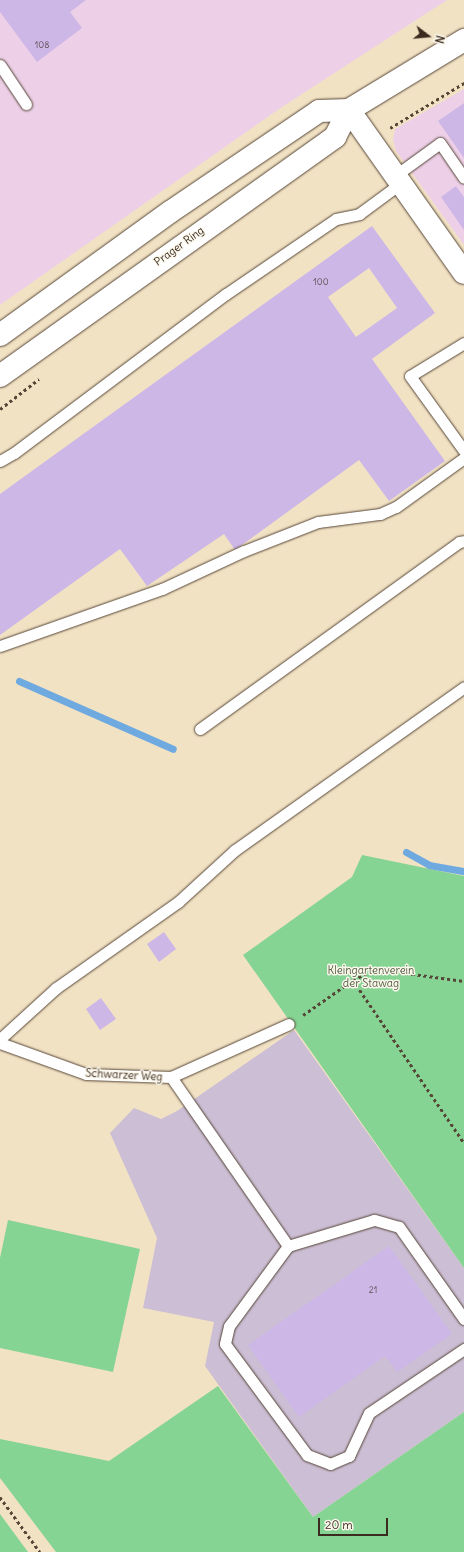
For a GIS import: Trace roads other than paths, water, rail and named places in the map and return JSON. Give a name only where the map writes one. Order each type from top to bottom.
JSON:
[{"type":"main road","points":[[0,335],[170,212],[319,111],[349,110],[464,40]]},
{"type":"main road","points":[[349,110],[462,267]]},
{"type":"main road","name":"Prager Ring","points":[[0,376],[335,137],[349,110]]},
{"type":"lane","points":[[0,64],[26,104]]},
{"type":"lane","points":[[0,461],[14,454],[226,294],[336,218],[359,214],[445,140],[464,178]]},
{"type":"lane","points":[[462,349],[410,376],[464,451]]},
{"type":"lane","points":[[0,646],[156,592],[244,551],[318,522],[380,514],[396,507],[464,458]]},
{"type":"lane","points":[[200,729],[458,542],[464,541]]},
{"type":"lane","points":[[0,1039],[56,988],[178,902],[235,850],[464,687]]},
{"type":"lane","name":"Schwarzer Weg","points":[[0,1043],[86,1074],[171,1077],[289,1024]]},
{"type":"lane","points":[[171,1077],[288,1246]]},
{"type":"lane","points":[[464,1319],[399,1227],[374,1220],[288,1246],[229,1326],[225,1344],[307,1455],[330,1464],[349,1456],[370,1413],[464,1349]]},
{"type":"waterway","points":[[19,681],[173,749]]},
{"type":"waterway","points":[[406,852],[429,865],[464,871]]},
{"type":"park label","name":"Kleingartenverein der Stawag","points":[[371,977]]}]
